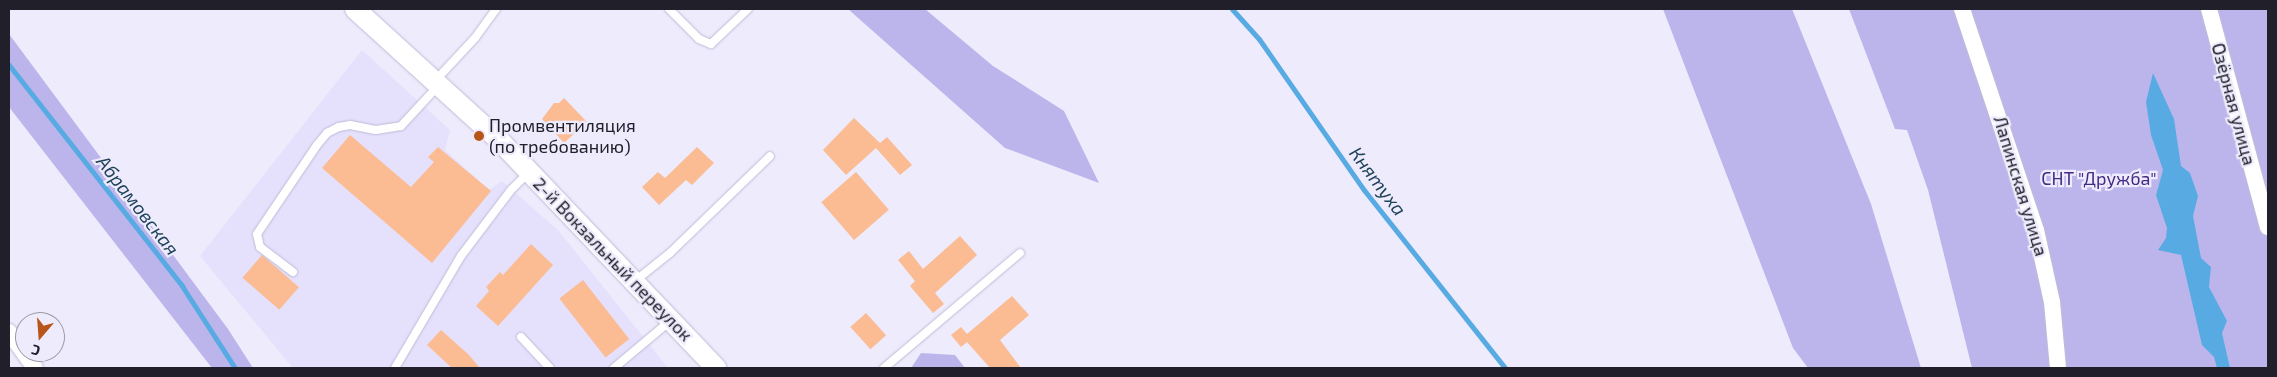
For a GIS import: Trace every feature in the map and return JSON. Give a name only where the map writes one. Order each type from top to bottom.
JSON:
[{"type":"street","name":"2-й Вокзальный переулок","points":[[355,9],[437,83],[529,172],[716,368]]},
{"type":"street","name":"Лапинская улица","points":[[1962,9],[2036,230],[2052,302],[2058,368]]},
{"type":"street","name":"Озёрная улица","points":[[2208,9],[2268,227]]},
{"type":"street","points":[[9,332],[35,368]]},
{"type":"lane","points":[[293,272],[260,247],[257,234],[327,133],[339,127],[382,130],[401,126],[475,38],[496,9]]},
{"type":"lane","points":[[670,9],[699,39],[710,44],[748,9]]},
{"type":"lane","points":[[635,281],[670,253],[770,156]]},
{"type":"lane","points":[[395,368],[461,256],[511,190],[529,172]]},
{"type":"lane","points":[[884,368],[1020,253]]},
{"type":"lane","points":[[614,368],[671,319]]},
{"type":"lane","points":[[521,337],[546,367]]},
{"type":"shaded area","points":[[362,50],[450,130],[445,150],[489,190],[502,181],[558,230],[668,368],[293,368],[200,256]]},
{"type":"green space","points":[[848,9],[925,9],[993,66],[1064,111],[1099,183],[1005,148]]},
{"type":"green space","points":[[1663,9],[1792,9],[1871,204],[1921,368],[1808,368],[1793,348]]},
{"type":"green space","name":"СНТ \"Дружба\"","points":[[1849,9],[2268,9],[2268,368],[1972,368],[1928,190],[1907,130],[1895,129]]},
{"type":"green space","points":[[9,34],[228,329],[253,368],[212,368],[9,107]]},
{"type":"green space","points":[[921,353],[955,355],[965,368],[911,368]]},
{"type":"water","points":[[2153,73],[2174,119],[2181,166],[2190,173],[2198,196],[2193,216],[2201,258],[2211,267],[2209,287],[2227,321],[2222,333],[2230,368],[2217,368],[2214,357],[2202,345],[2181,255],[2158,250],[2166,238],[2167,228],[2156,195],[2163,170],[2151,135],[2146,102]]},
{"type":"building","points":[[564,98],[587,122],[564,143],[542,119],[554,103],[559,103]]},
{"type":"building","points":[[854,118],[880,143],[887,137],[912,165],[900,175],[876,148],[846,175],[823,150]]},
{"type":"building","points":[[350,135],[411,187],[434,162],[428,157],[438,147],[491,191],[432,263],[322,168]]},
{"type":"building","points":[[697,147],[714,163],[692,185],[686,180],[659,205],[642,187],[658,172],[665,178]]},
{"type":"building","points":[[856,172],[889,210],[854,240],[821,202]]},
{"type":"building","points":[[960,236],[977,255],[935,293],[944,304],[933,313],[910,286],[915,281],[898,260],[909,251],[923,269]]},
{"type":"building","points":[[531,244],[553,265],[498,326],[476,306],[489,291],[486,287],[500,272],[503,275]]},
{"type":"building","points":[[262,255],[299,287],[279,310],[242,278]]},
{"type":"building","points":[[583,280],[629,339],[606,358],[559,298]]},
{"type":"building","points":[[1012,296],[1029,315],[1000,340],[1021,368],[990,368],[967,342],[961,347],[951,335],[961,327],[967,334]]},
{"type":"building","points":[[866,313],[886,335],[870,349],[850,327]]},
{"type":"building","points":[[441,330],[468,354],[480,368],[452,368],[427,345]]},
{"type":"waterway","name":"Княтуха","points":[[1232,9],[1259,39],[1364,190],[1505,368]]},
{"type":"waterway","name":"Абрамовская","points":[[9,65],[182,286],[235,368]]},
{"type":"place","name":"Промвентиляция (по требованию)","points":[[479,136]]}]
